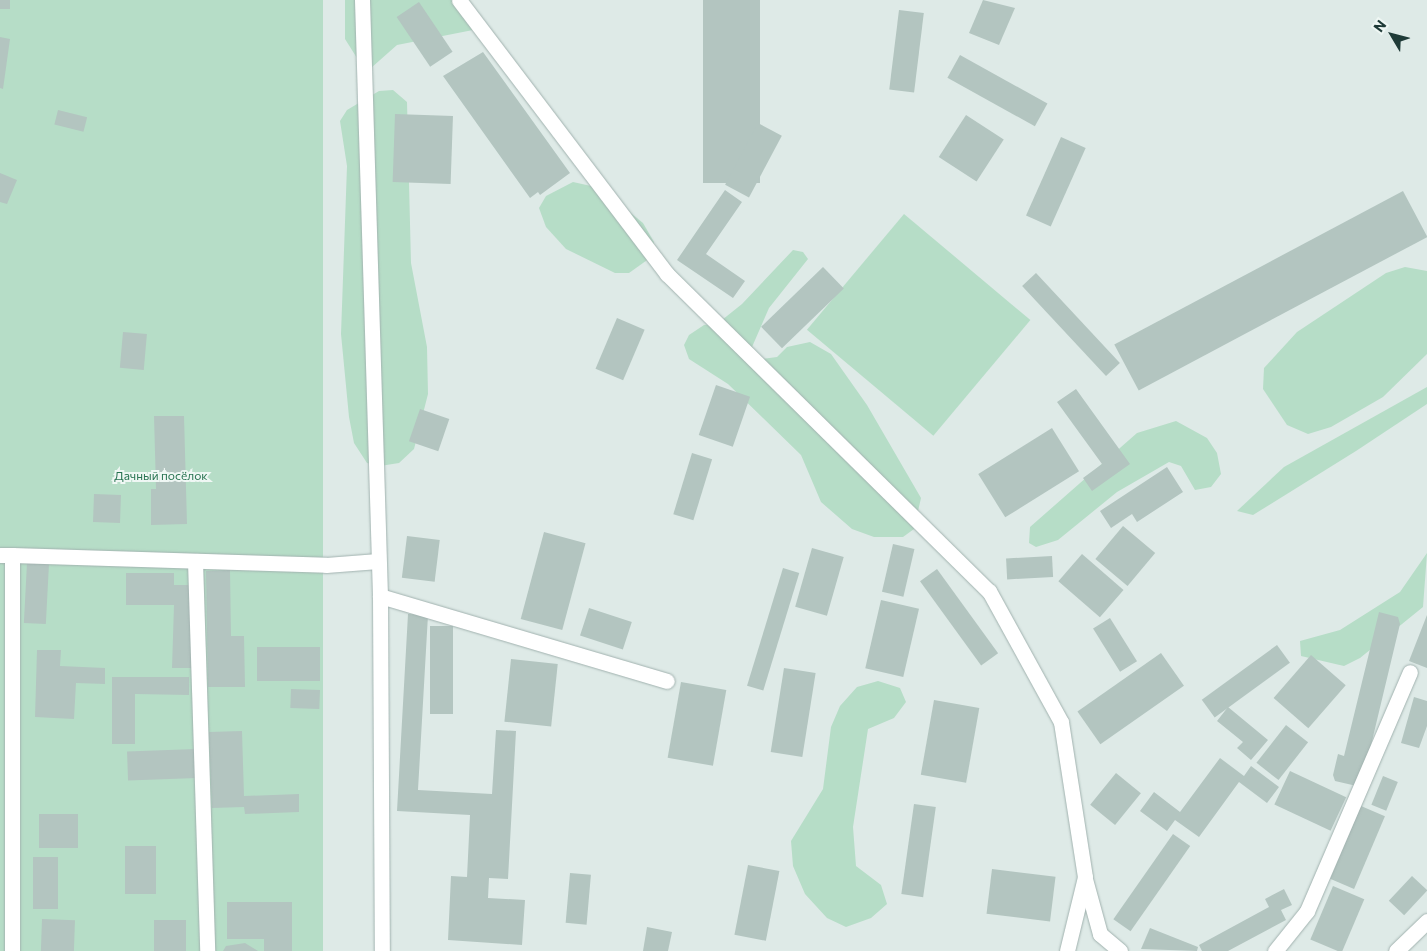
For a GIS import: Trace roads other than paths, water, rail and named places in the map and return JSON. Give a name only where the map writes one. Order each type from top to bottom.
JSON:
[{"type":"main road","points":[[362,0],[380,596],[382,951]]},
{"type":"main road","points":[[459,0],[667,274],[989,591],[1061,722],[1085,877],[1100,934],[1120,951]]},
{"type":"main road","points":[[12,951],[6,555],[326,565],[378,561]]},
{"type":"main road","points":[[196,561],[207,951]]},
{"type":"main road","points":[[380,596],[666,681]]},
{"type":"main road","points":[[1283,949],[1307,911],[1410,672]]},
{"type":"main road","points":[[1067,951],[1085,877]]},
{"type":"main road","points":[[1396,951],[1427,920]]},
{"type":"park label","name":"Дачный посёлок","points":[[161,476]]}]
